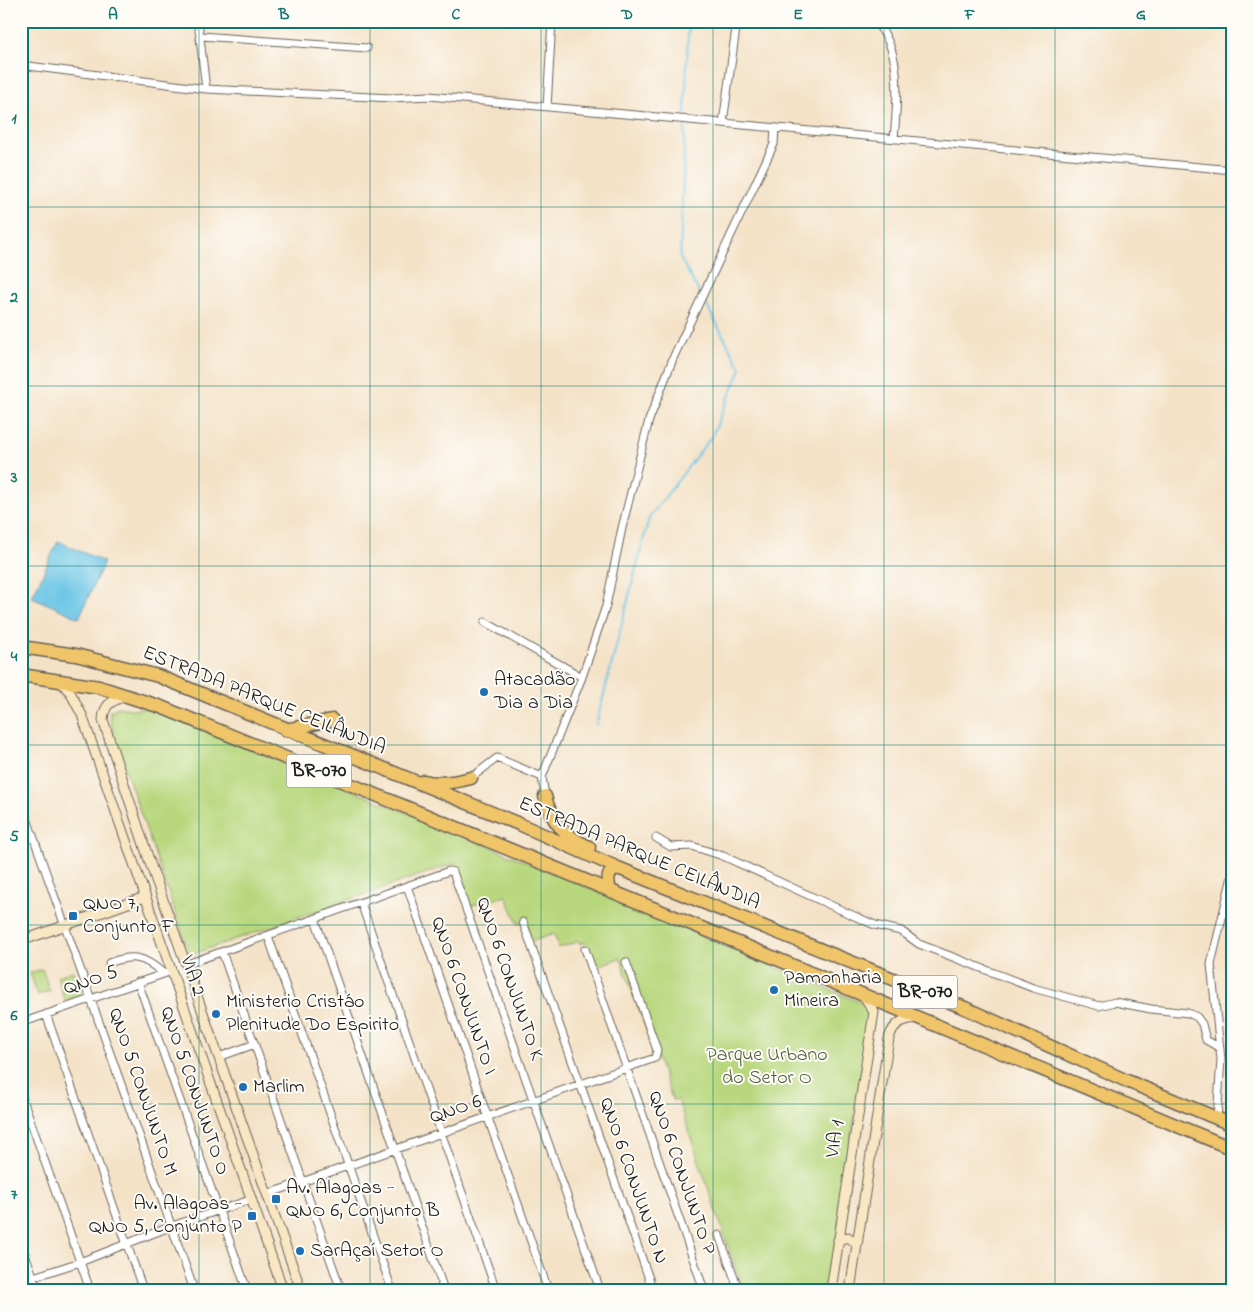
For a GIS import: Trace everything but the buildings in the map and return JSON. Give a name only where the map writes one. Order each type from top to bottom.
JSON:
[{"type":"highway","name":"ESTRADA PARQUE CEILÂNDIA","points":[[21,647],[76,655],[137,669],[191,689],[285,730],[391,772],[659,885],[965,1008],[1127,1081],[1233,1125]]},
{"type":"highway","name":"BR-070","points":[[21,675],[99,687],[320,771],[1233,1149]]},
{"type":"highway","points":[[285,730],[332,720]]},
{"type":"highway","points":[[391,772],[431,783],[471,778]]},
{"type":"highway","points":[[545,796],[549,812],[555,823],[566,834],[580,843],[648,875],[659,885]]},
{"type":"highway","points":[[610,890],[608,876],[610,872],[618,868]]},
{"type":"highway","points":[[1203,1137],[1216,1133],[1217,1118]]},
{"type":"main road","name":"VIA 2","points":[[59,680],[70,692],[82,715],[136,869],[167,972],[206,1072],[283,1290]]},
{"type":"main road","name":"VIA 2","points":[[126,696],[112,700],[105,706],[103,720],[150,863],[302,1290]]},
{"type":"main road","points":[[136,869],[138,863],[142,861],[150,863]]},
{"type":"main road","points":[[21,941],[145,897]]},
{"type":"main road","name":"VIA 1","points":[[831,1290],[874,1012],[864,996]]},
{"type":"main road","name":"VIA 1","points":[[850,1290],[889,1038],[892,1029],[898,1022],[916,1018]]},
{"type":"main road","points":[[206,1072],[218,1072],[222,1068]]},
{"type":"main road","points":[[211,1087],[218,1082],[227,1082]]},
{"type":"main road","points":[[838,1240],[848,1237],[857,1244]]},
{"type":"street","points":[[198,21],[206,89]]},
{"type":"street","points":[[547,107],[552,21]]},
{"type":"street","points":[[723,123],[737,21]]},
{"type":"street","points":[[874,21],[882,29],[890,44],[896,74],[897,104],[894,139]]},
{"type":"street","points":[[201,36],[367,48]]},
{"type":"street","points":[[21,65],[206,89],[392,98],[429,96],[1233,170]]},
{"type":"street","points":[[545,796],[542,777],[582,677],[606,606],[622,528],[649,420],[674,356],[774,144],[776,128]]},
{"type":"street","points":[[485,622],[582,677]]},
{"type":"street","points":[[471,778],[497,758],[542,777]]},
{"type":"street","name":"QNO 5 CONJUNTO M","points":[[21,802],[194,1290]]},
{"type":"street","points":[[656,838],[671,847],[692,846],[723,856],[875,925],[901,931],[919,944],[1033,988],[1099,1006],[1115,1002],[1151,1009],[1188,1013],[1197,1017],[1202,1024],[1206,1040],[1220,1048]]},
{"type":"street","name":"QNO 6 CONJUNTO K","points":[[407,886],[452,871],[454,874],[600,1290]]},
{"type":"street","points":[[1217,1118],[1220,1048],[1211,964],[1233,872]]},
{"type":"street","points":[[187,964],[407,886]]},
{"type":"street","name":"QNO 6 CONJUNTO I","points":[[407,886],[548,1290]]},
{"type":"street","points":[[361,903],[496,1290]]},
{"type":"street","points":[[315,919],[444,1290]]},
{"type":"street","name":"QNO 6 CONJUNTO N","points":[[523,922],[653,1290]]},
{"type":"street","points":[[268,936],[392,1290]]},
{"type":"street","name":"QNO 6 CONJUNTO P","points":[[585,949],[704,1290]]},
{"type":"street","points":[[222,952],[342,1290]]},
{"type":"street","points":[[109,963],[128,956],[139,958],[167,972]]},
{"type":"street","name":"QNO 6","points":[[268,1194],[655,1058],[657,1050],[626,962]]},
{"type":"street","name":"QNO 5","points":[[21,1023],[167,972]]},
{"type":"street","name":"QNO 5 CONJUNTO O","points":[[138,982],[247,1290]]},
{"type":"street","points":[[46,1014],[143,1290]]},
{"type":"street","points":[[219,1057],[255,1044]]},
{"type":"street","points":[[21,1094],[90,1290]]},
{"type":"street","points":[[21,1281],[80,1262],[172,1226],[250,1200]]},
{"type":"street","points":[[719,1235],[738,1288]]},
{"type":"street","points":[[21,1243],[38,1290]]},
{"type":"green space","name":"Parque Urbano do Setor O","points":[[118,707],[138,710],[139,708],[150,708],[474,840],[866,1005],[870,1011],[829,1290],[743,1290],[678,1100],[673,1101],[620,958],[595,967],[585,942],[580,944],[579,941],[559,948],[554,934],[533,941],[525,921],[518,924],[506,896],[469,906],[455,863],[190,955],[116,743],[110,711]]},
{"type":"green space","points":[[42,969],[50,991],[38,995],[30,973]]},
{"type":"green space","points":[[73,971],[82,996],[65,1001],[57,976]]},
{"type":"water","points":[[58,541],[104,562],[79,618],[32,597]]},
{"type":"waterway","points":[[685,115],[690,21]]},
{"type":"waterway","points":[[685,125],[680,258],[699,292]]},
{"type":"waterway","points":[[596,725],[649,518],[712,436],[741,369],[705,302]]},
{"type":"place","name":"Atacadão Dia a Dia","points":[[484,692]]},
{"type":"place","name":"QNO 7, Conjunto F","points":[[73,916]]},
{"type":"place","name":"Pamonharia Mineira","points":[[774,990]]},
{"type":"place","name":"Ministerio Cristáo Plenitude Do Espirito","points":[[216,1014]]},
{"type":"place","name":"Marlim","points":[[243,1087]]},
{"type":"place","name":"Av. Alagoas - QNO 6, Conjunto B","points":[[276,1199]]},
{"type":"place","name":"Av. Alagoas - QNO 5, Conjunto P","points":[[252,1216]]},
{"type":"place","name":"SarAçaí Setor O","points":[[300,1251]]}]
